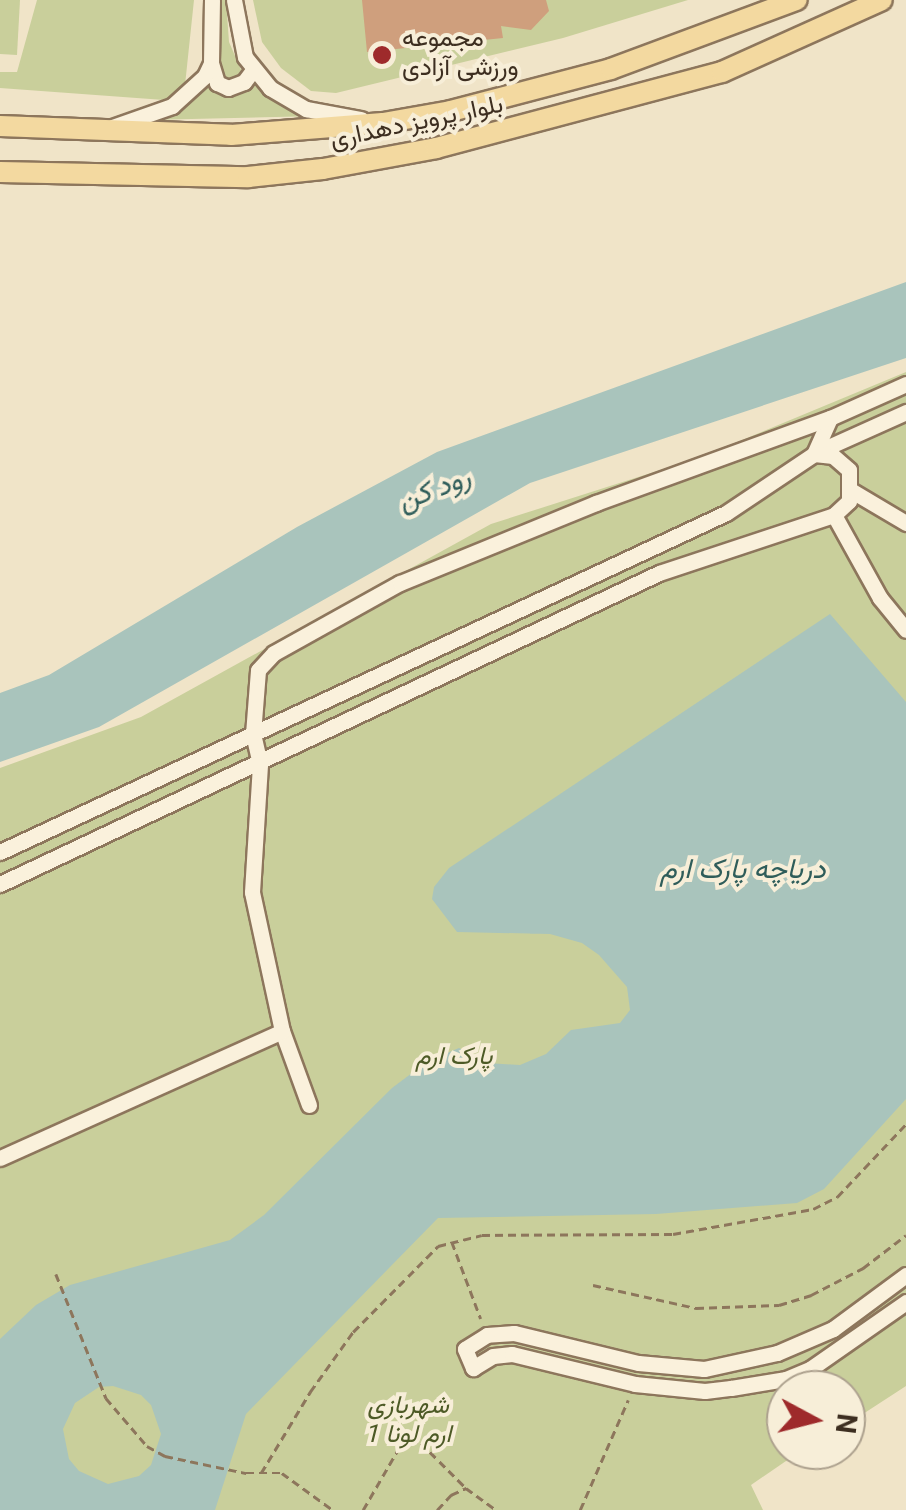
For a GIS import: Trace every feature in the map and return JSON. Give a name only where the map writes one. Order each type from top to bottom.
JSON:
[{"type":"main road","name":"بلوار پرویز دهداری","points":[[0,126],[231,136],[384,123],[450,111],[611,69],[797,0]]},
{"type":"main road","name":"بلوار پرویز دهداری","points":[[0,172],[248,177],[324,169],[436,148],[722,72],[882,0]]},
{"type":"street","points":[[212,0],[211,63],[217,83],[228,88],[244,82],[253,70]]},
{"type":"street","points":[[234,0],[236,30],[253,70],[296,105],[384,123]]},
{"type":"street","points":[[98,132],[172,106],[194,89],[211,63]]},
{"type":"street","points":[[309,1105],[282,1031],[252,892],[260,764],[254,734],[258,670],[274,653],[400,583],[596,503],[830,418],[906,384]]},
{"type":"street","points":[[0,852],[726,513],[814,454],[906,412]]},
{"type":"street","points":[[814,454],[830,418]]},
{"type":"street","points":[[0,884],[659,573],[834,515],[852,491],[852,480],[842,462],[814,454]]},
{"type":"street","points":[[852,491],[906,523]]},
{"type":"street","points":[[834,515],[880,598],[906,630]]},
{"type":"street","points":[[0,1158],[282,1031]]},
{"type":"street","points":[[906,1275],[833,1329],[777,1353],[704,1370],[638,1364],[514,1333],[487,1335],[465,1349],[473,1368],[494,1356],[512,1354],[635,1384],[705,1391],[786,1380],[834,1356],[906,1302]]},
{"type":"street","points":[[635,1384],[638,1364]]},
{"type":"path","points":[[261,1473],[310,1392],[354,1332],[438,1246],[482,1235],[673,1234],[813,1209],[837,1196],[906,1124]]},
{"type":"path","points":[[593,1285],[696,1308],[733,1310],[778,1305],[811,1295],[863,1268],[906,1236]]},
{"type":"path","points":[[452,1241],[487,1335]]},
{"type":"path","points":[[56,1274],[106,1398],[147,1446],[165,1456],[246,1472],[282,1473],[333,1510]]},
{"type":"path","points":[[580,1510],[635,1384]]},
{"type":"path","points":[[363,1510],[398,1448],[421,1442],[466,1488],[496,1510]]},
{"type":"path","points":[[438,1510],[450,1495],[466,1488]]},
{"type":"green space","points":[[0,0],[20,0],[17,55],[0,54]]},
{"type":"green space","points":[[37,0],[194,0],[185,85],[164,100],[0,88],[0,72],[17,72]]},
{"type":"green space","points":[[219,0],[226,0],[229,42],[242,72],[227,82],[217,74]]},
{"type":"green space","name":"مجموعه ورزشی آزادی","points":[[253,0],[688,0],[563,38],[336,93],[311,91],[281,68],[262,42]]},
{"type":"green space","points":[[255,80],[319,116],[148,120],[207,84],[233,95]]},
{"type":"green space","name":"پارک ارم","points":[[906,372],[906,1386],[866,1412],[866,1370],[766,1370],[766,1470],[773,1470],[751,1485],[763,1510],[0,1510],[0,768],[141,717],[491,524],[701,457]]},
{"type":"water","name":"رود کن","points":[[906,282],[906,358],[530,483],[99,727],[0,762],[0,693],[49,675],[297,527],[437,452]]},
{"type":"water","name":"دریاچه پارک ارم","points":[[830,614],[906,702],[906,1099],[824,1189],[797,1203],[656,1214],[438,1218],[246,1414],[215,1510],[0,1510],[0,1339],[36,1305],[70,1285],[230,1240],[264,1215],[392,1088],[428,1061],[459,1048],[487,1063],[520,1065],[546,1054],[571,1030],[620,1023],[630,1010],[627,987],[599,955],[582,943],[550,934],[457,932],[432,899],[434,887],[449,868]],"holes":[[[113,1386],[141,1395],[151,1405],[161,1434],[151,1465],[139,1476],[108,1484],[79,1471],[69,1459],[63,1429],[75,1403],[99,1387]]]},
{"type":"building","points":[[362,0],[546,0],[549,11],[531,30],[501,26],[503,38],[367,52]]},
{"type":"place","name":"مجموعه ورزشی آزادی","points":[[382,55]]},
{"type":"park label","name":"شهربازی ارم لونا 1","points":[[408,1422]]}]
